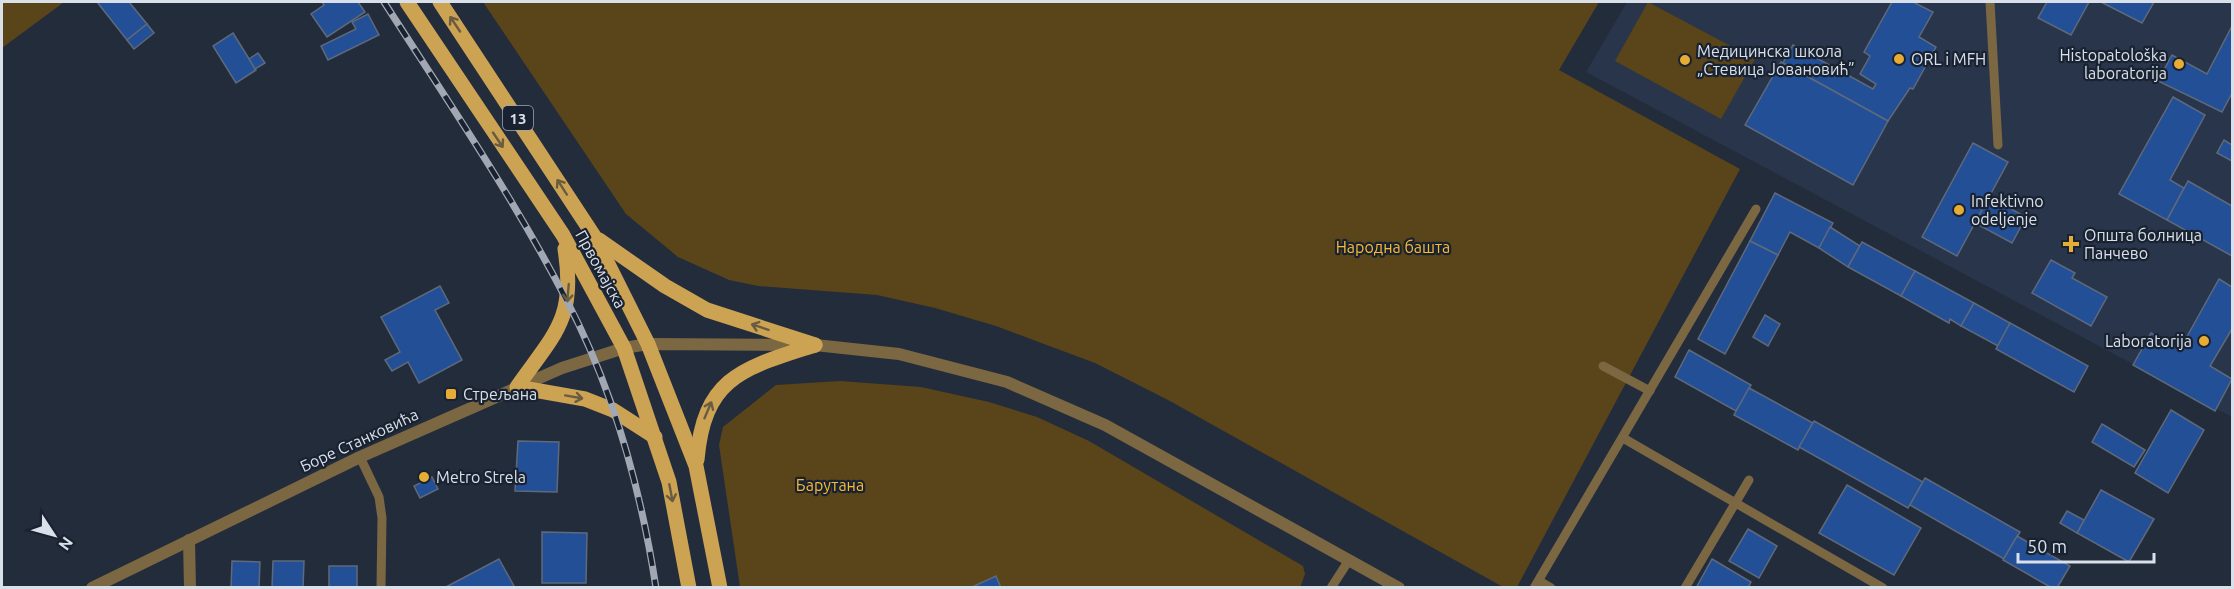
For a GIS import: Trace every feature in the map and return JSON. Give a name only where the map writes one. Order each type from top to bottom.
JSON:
[{"type":"main road","name":"Првомајска","points":[[407,2],[562,235],[624,348],[669,482],[688,588]]},
{"type":"main road","name":"Првомајска","points":[[440,2],[594,236],[648,344],[696,466],[720,588]]},
{"type":"main road","points":[[562,235],[569,277],[568,302],[556,331],[517,387],[585,399],[613,410],[655,437]]},
{"type":"main road","points":[[594,236],[628,263],[707,310],[815,345]]},
{"type":"main road","points":[[696,466],[699,434],[715,395],[733,378],[760,363],[815,345]]},
{"type":"street","name":"Боре Станковића","points":[[92,588],[360,457],[517,387],[569,365],[624,348],[648,344],[815,345],[899,354],[1007,382],[1105,425],[1399,588]]},
{"type":"street","points":[[189,540],[190,588]]},
{"type":"lane","points":[[1990,4],[1998,145]]},
{"type":"lane","points":[[1551,588],[1537,584],[1756,209]]},
{"type":"lane","points":[[1603,366],[1650,391]]},
{"type":"lane","points":[[1623,438],[1883,588]]},
{"type":"lane","points":[[360,457],[379,497],[382,518],[381,588]]},
{"type":"lane","points":[[1685,588],[1749,480]]},
{"type":"lane","points":[[1331,588],[1349,560]]},
{"type":"shaded area","name":"Општа болница Панчево","points":[[1627,2],[2232,2],[2232,417],[1586,72]]},
{"type":"green space","points":[[2,2],[64,2],[2,48]]},
{"type":"green space","name":"Народна башта","points":[[483,2],[1599,2],[1559,70],[1740,169],[1517,587],[1503,587],[1170,401],[1095,363],[996,326],[935,308],[877,295],[758,286],[729,280],[678,257],[626,214]]},
{"type":"green space","name":"Медицинска школа „Стевица Јовановић”","points":[[1648,2],[1755,59],[1721,119],[1615,61]]},
{"type":"green space","name":"Барутана","points":[[840,381],[921,387],[989,402],[1037,417],[1089,441],[1303,566],[1305,574],[1300,588],[740,587],[719,445],[723,427],[776,385]]},
{"type":"building","points":[[97,2],[129,2],[147,24],[127,40]]},
{"type":"building","points":[[322,2],[358,2],[365,12],[327,37],[311,14],[324,5]]},
{"type":"building","name":"ORL i MFH","points":[[1892,2],[1913,2],[1933,12],[1919,37],[1936,47],[1913,89],[1910,88],[1888,121],[1783,63],[1793,45],[1873,89],[1876,84],[1860,74],[1870,56],[1864,52]]},
{"type":"building","points":[[2047,2],[2089,2],[2071,35],[2038,18]]},
{"type":"building","points":[[2101,2],[2154,2],[2142,23]]},
{"type":"building","points":[[368,14],[379,35],[328,60],[321,46],[356,29],[352,22]]},
{"type":"building","points":[[147,24],[154,33],[134,49],[127,40]]},
{"type":"building","name":"Histopatološka laboratorija","points":[[2232,26],[2232,93],[2222,112],[2158,81],[2172,55],[2207,74]]},
{"type":"building","points":[[233,33],[256,70],[236,83],[213,46]]},
{"type":"building","points":[[258,53],[265,63],[255,69],[249,59]]},
{"type":"building","points":[[1781,62],[1888,121],[1853,185],[1745,125]]},
{"type":"building","points":[[2173,97],[2205,115],[2170,180],[2184,188],[2167,220],[2119,194]]},
{"type":"building","points":[[2224,140],[2232,145],[2232,161],[2217,153]]},
{"type":"building","name":"Infektivno odeljenje","points":[[1973,143],[2008,162],[1957,256],[1922,237]]},
{"type":"building","points":[[2188,181],[2232,206],[2232,256],[2167,220]]},
{"type":"building","points":[[1775,193],[1833,223],[1819,248],[1790,232],[1778,255],[1750,241]]},
{"type":"building","points":[[1989,197],[2026,217],[2012,243],[1975,223]]},
{"type":"building","points":[[1830,227],[1860,246],[1848,267],[1819,248]]},
{"type":"building","points":[[1750,241],[1778,255],[1725,354],[1698,339]]},
{"type":"building","points":[[1862,242],[1915,271],[1901,296],[1848,267]]},
{"type":"building","points":[[2051,260],[2075,273],[2072,278],[2107,297],[2091,326],[2032,293]]},
{"type":"building","points":[[1915,271],[1974,303],[1961,326],[1950,319],[1949,323],[1901,296]]},
{"type":"building","name":"Laboratorija","points":[[2219,279],[2232,287],[2232,329],[2210,366],[2232,379],[2215,411],[2133,365],[2151,333],[2180,349]]},
{"type":"building","points":[[440,286],[449,303],[435,310],[462,360],[419,383],[408,362],[392,371],[385,360],[400,352],[381,317]]},
{"type":"building","points":[[1974,303],[2010,323],[1998,346],[1961,326]]},
{"type":"building","points":[[1765,315],[1780,324],[1768,346],[1753,337]]},
{"type":"building","points":[[2010,323],[2088,366],[2074,392],[1996,349]]},
{"type":"building","points":[[1689,350],[1751,385],[1736,411],[1675,377]]},
{"type":"building","points":[[1749,388],[1813,423],[1798,450],[1734,415]]},
{"type":"building","points":[[2171,410],[2204,430],[2168,493],[2135,473]]},
{"type":"building","points":[[1814,421],[1923,482],[1908,508],[1799,447]]},
{"type":"building","points":[[2102,424],[2145,450],[2134,467],[2092,442]]},
{"type":"building","points":[[518,441],[559,442],[557,492],[515,491]]},
{"type":"building","points":[[432,477],[438,489],[420,498],[414,486]]},
{"type":"building","points":[[1925,478],[2020,532],[2004,559],[1910,505]]},
{"type":"building","points":[[1847,485],[1921,528],[1894,575],[1819,533]]},
{"type":"building","points":[[2101,490],[2154,519],[2129,562],[2077,533]]},
{"type":"building","points":[[2067,511],[2084,520],[2077,533],[2060,523]]},
{"type":"building","points":[[1748,529],[1777,546],[1759,578],[1729,561]]},
{"type":"building","points":[[542,532],[587,533],[586,583],[542,583]]},
{"type":"building","points":[[2017,536],[2070,566],[2057,588],[2052,588],[2003,560]]},
{"type":"building","points":[[499,559],[514,586],[511,588],[444,588]]},
{"type":"building","points":[[1712,559],[1751,582],[1748,588],[1696,588]]},
{"type":"building","points":[[232,561],[260,562],[259,588],[231,588]]},
{"type":"building","points":[[273,561],[304,561],[303,588],[272,588]]},
{"type":"building","points":[[329,566],[357,566],[357,588],[329,588]]},
{"type":"building","points":[[996,576],[1001,588],[970,588]]},
{"type":"railway","points":[[384,2],[525,225],[583,335],[598,369],[623,441],[642,514],[656,588]]},
{"type":"place","name":"ORL i MFH","points":[[1899,59]]},
{"type":"place","name":"Медицинска школа „Стевица Јовановић”","points":[[1685,60]]},
{"type":"place","name":"Histopatološka laboratorija","points":[[2179,64]]},
{"type":"place","name":"Infektivno odeljenje","points":[[1959,210]]},
{"type":"place","name":"Општа болница Панчево","points":[[2071,244]]},
{"type":"place","name":"Laboratorija","points":[[2204,341]]},
{"type":"place","name":"Стрељана","points":[[451,394]]},
{"type":"place","name":"Metro Strela","points":[[424,477]]}]
